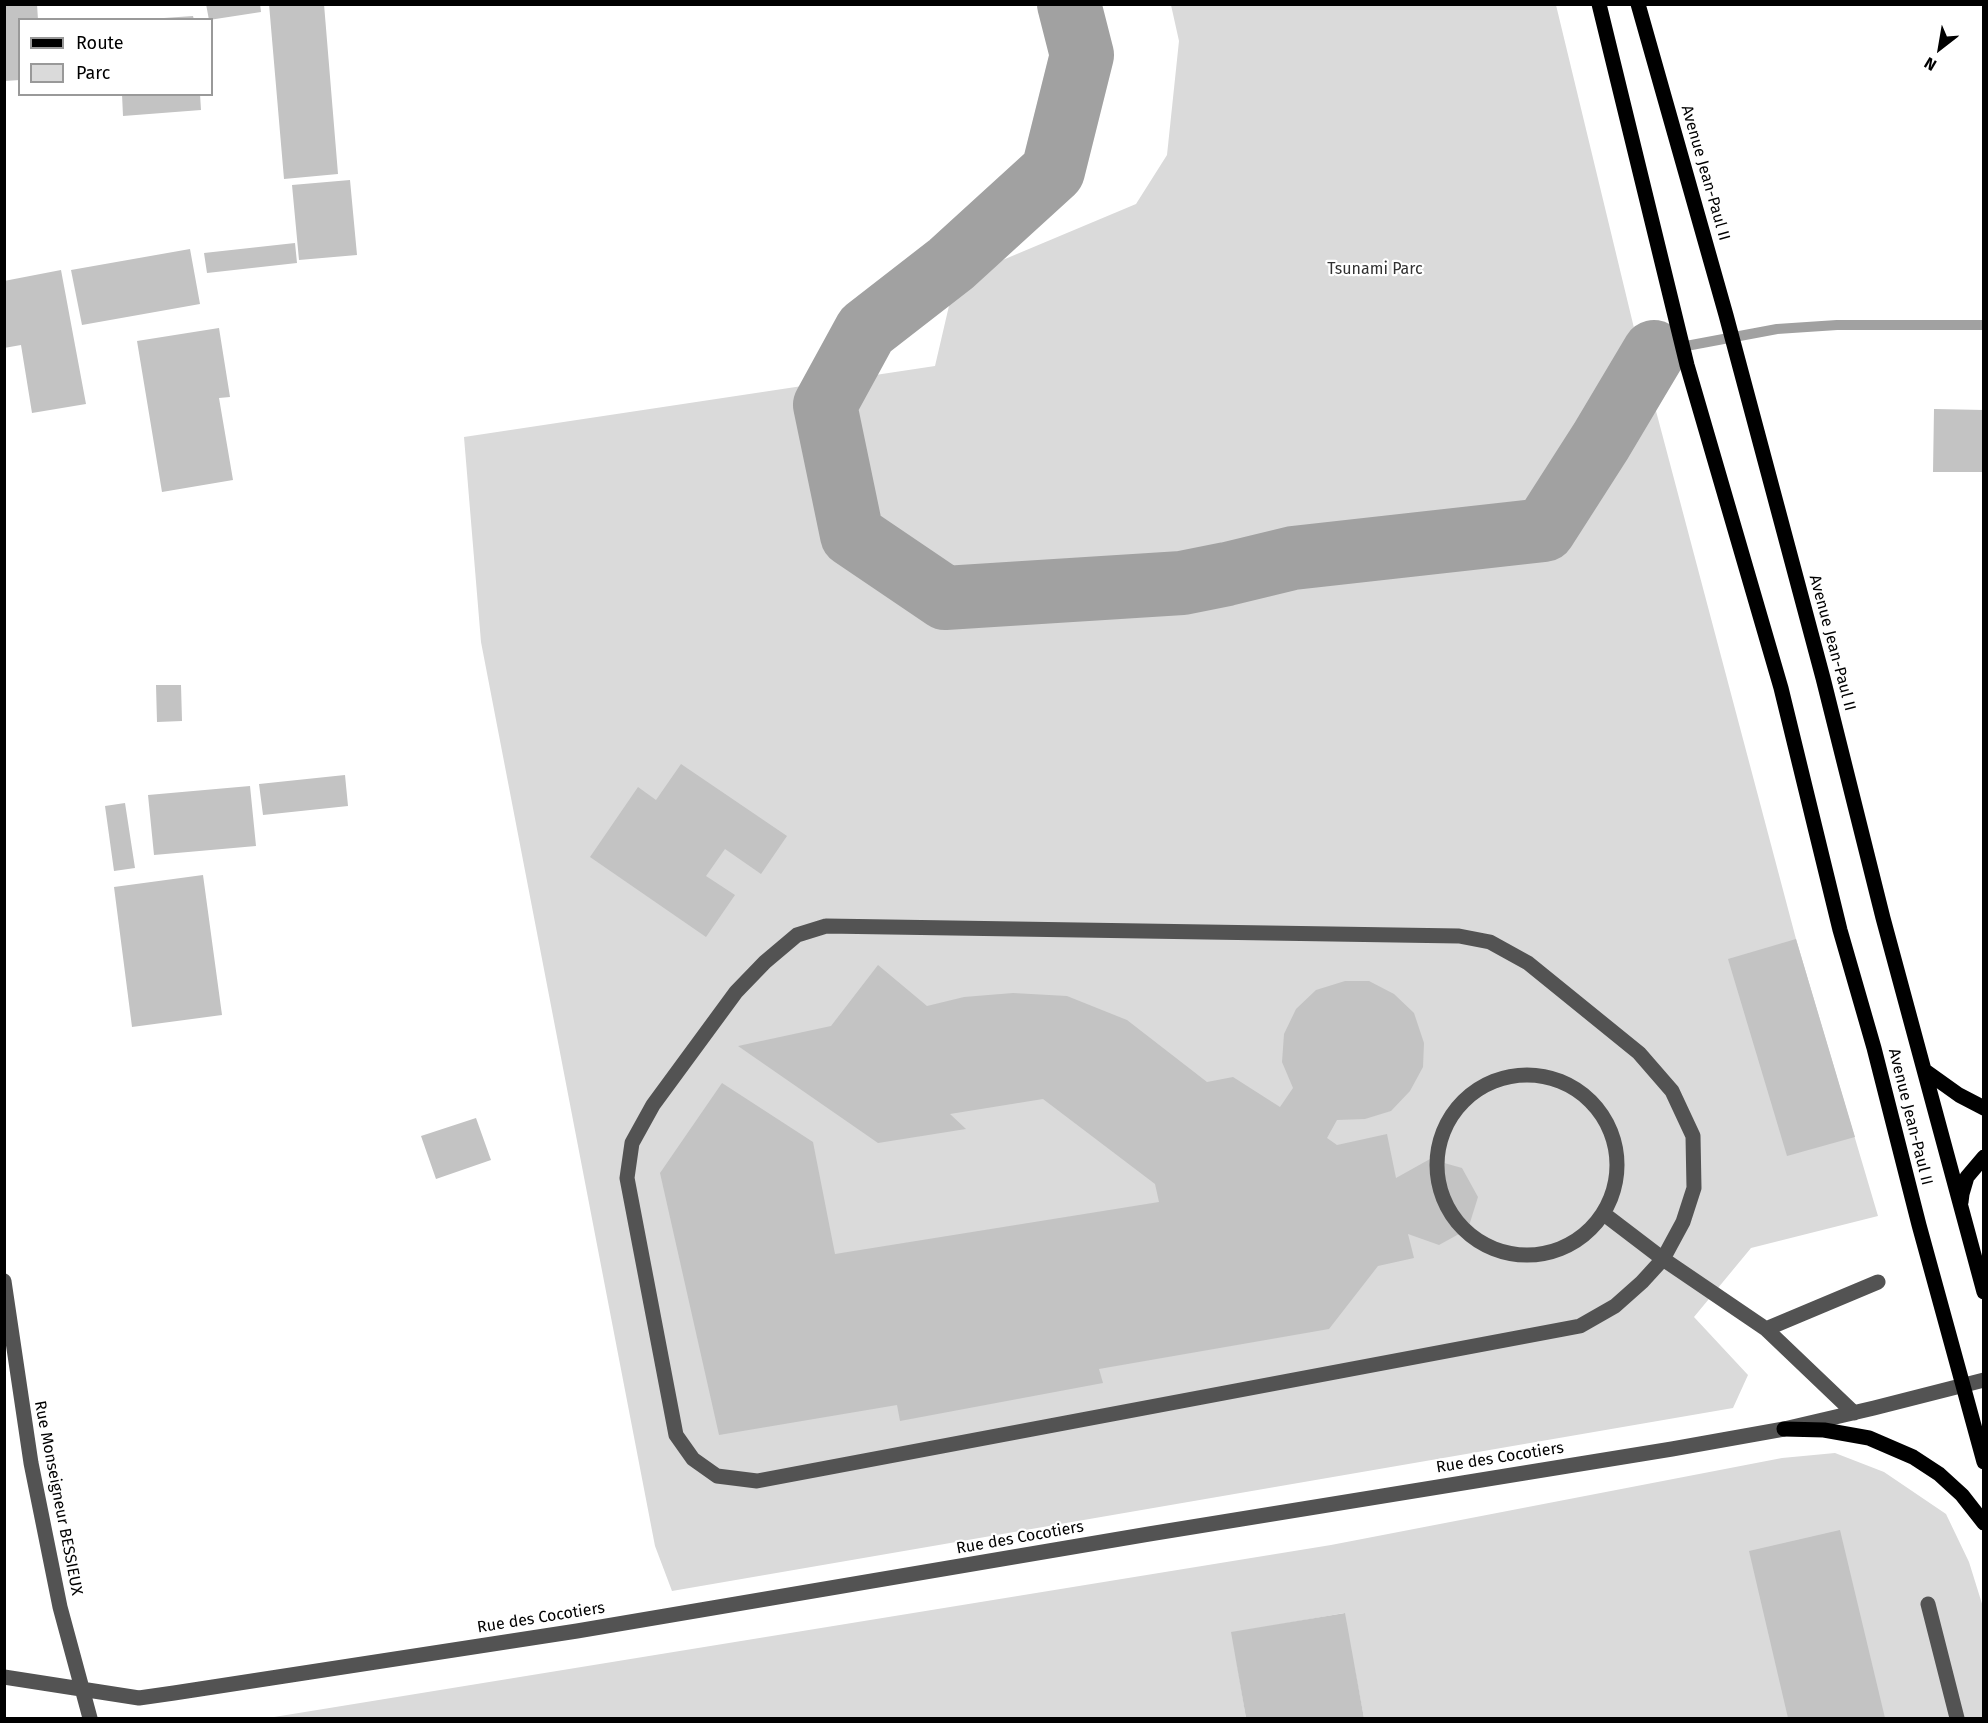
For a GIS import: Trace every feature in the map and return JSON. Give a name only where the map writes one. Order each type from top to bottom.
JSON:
[{"type":"main road","name":"Avenue Jean-Paul II","points":[[1599,4],[1687,365],[1781,688],[1840,930],[1874,1048],[1918,1225],[1983,1462]]},
{"type":"main road","name":"Avenue Jean-Paul II","points":[[1638,4],[1726,315],[1983,1292]]},
{"type":"main road","points":[[1924,1070],[1959,1095],[1983,1108]]},
{"type":"main road","points":[[1961,1208],[1967,1177],[1983,1157]]},
{"type":"main road","points":[[1784,1429],[1824,1430],[1869,1437],[1913,1457],[1939,1474],[1962,1495],[1983,1523]]},
{"type":"street","points":[[826,926],[1459,936],[1490,942],[1527,963],[1639,1053],[1672,1091],[1693,1136],[1694,1188],[1683,1222],[1663,1259],[1615,1306],[1580,1326],[757,1480],[717,1476],[693,1459],[676,1435],[627,1178],[632,1143],[653,1105],[736,992],[765,962],[797,935],[826,926]]},
{"type":"street","points":[[1543,1075],[1576,1088],[1602,1113],[1616,1145],[1617,1181],[1604,1214],[1580,1239],[1547,1254],[1512,1254],[1478,1241],[1452,1216],[1438,1184],[1437,1149],[1449,1115],[1474,1090],[1507,1076],[1543,1075]]},
{"type":"street","points":[[1604,1214],[1663,1259],[1766,1329],[1854,1413]]},
{"type":"street","name":"Rue Monseigneur BESSIEUX","points":[[4,1281],[31,1463],[60,1607],[90,1719]]},
{"type":"street","points":[[1766,1329],[1878,1282]]},
{"type":"street","name":"Rue des Cocotiers","points":[[4,1677],[139,1698],[174,1693],[577,1631],[1784,1429],[1983,1380]]},
{"type":"street","points":[[1928,1604],[1957,1719]]},
{"type":"green space","name":"Tsunami Parc","points":[[1171,5],[1556,5],[1634,328],[1796,939],[1878,1216],[1751,1248],[1694,1317],[1748,1375],[1733,1408],[672,1591],[655,1546],[481,642],[464,437],[935,366],[955,280],[1136,204],[1167,155],[1179,41]]},
{"type":"green space","points":[[1835,1453],[1884,1472],[1946,1514],[1969,1562],[1983,1607],[1983,1718],[1364,1718],[1344,1613],[1232,1633],[1246,1718],[268,1718],[1331,1545],[1782,1458]]},
{"type":"building","points":[[5,4],[37,4],[38,18],[18,18],[18,80],[5,81]]},
{"type":"building","points":[[206,4],[260,4],[261,12],[213,19],[209,18]]},
{"type":"building","points":[[269,4],[324,4],[338,174],[284,179]]},
{"type":"building","points":[[193,16],[194,18],[164,18]]},
{"type":"building","points":[[122,96],[200,96],[201,110],[123,116]]},
{"type":"building","points":[[350,180],[357,255],[299,260],[292,185]]},
{"type":"building","points":[[295,243],[297,263],[207,273],[204,253]]},
{"type":"building","points":[[190,249],[200,304],[82,325],[71,270]]},
{"type":"building","points":[[61,270],[86,404],[32,413],[21,345],[4,348],[4,281]]},
{"type":"building","points":[[219,328],[230,397],[219,398],[233,480],[162,492],[137,341]]},
{"type":"building","points":[[1934,409],[1984,410],[1984,472],[1933,472]]},
{"type":"building","points":[[156,685],[181,685],[182,721],[157,722]]},
{"type":"building","points":[[681,764],[787,836],[761,874],[725,849],[706,876],[735,895],[706,937],[590,857],[638,787],[656,800]]},
{"type":"building","points":[[345,775],[348,806],[263,815],[259,784]]},
{"type":"building","points":[[250,786],[256,846],[154,855],[148,795]]},
{"type":"building","points":[[125,803],[135,868],[114,871],[105,806]]},
{"type":"building","points":[[203,875],[222,1015],[132,1027],[114,887]]},
{"type":"building","points":[[1796,939],[1855,1137],[1787,1156],[1728,959]]},
{"type":"building","points":[[878,965],[927,1006],[964,997],[1013,993],[1067,996],[1127,1020],[1207,1082],[1233,1077],[1280,1107],[1293,1088],[1282,1062],[1284,1034],[1296,1009],[1316,990],[1345,981],[1369,981],[1394,994],[1414,1013],[1424,1043],[1423,1067],[1410,1091],[1391,1111],[1365,1119],[1337,1120],[1327,1138],[1337,1145],[1387,1134],[1396,1178],[1430,1159],[1462,1168],[1478,1197],[1468,1229],[1439,1245],[1408,1234],[1414,1258],[1378,1266],[1329,1329],[1099,1369],[1103,1383],[900,1421],[897,1405],[719,1435],[660,1173],[722,1083],[813,1142],[835,1254],[1159,1202],[1155,1184],[1043,1099],[950,1114],[966,1129],[878,1143],[738,1046],[831,1026]]},
{"type":"building","points":[[476,1118],[491,1160],[436,1179],[421,1136]]},
{"type":"building","points":[[1840,1530],[1885,1718],[1788,1718],[1749,1551]]},
{"type":"building","points":[[1345,1613],[1364,1718],[1246,1718],[1231,1632]]},
{"type":"waterway","points":[[1069,4],[1082,55],[1053,171],[951,264],[866,330],[825,405],[852,535],[945,598],[1182,583],[1293,558],[1544,530],[1654,352]]},
{"type":"waterway","points":[[1654,352],[1777,329],[1837,325],[1984,325]]}]
